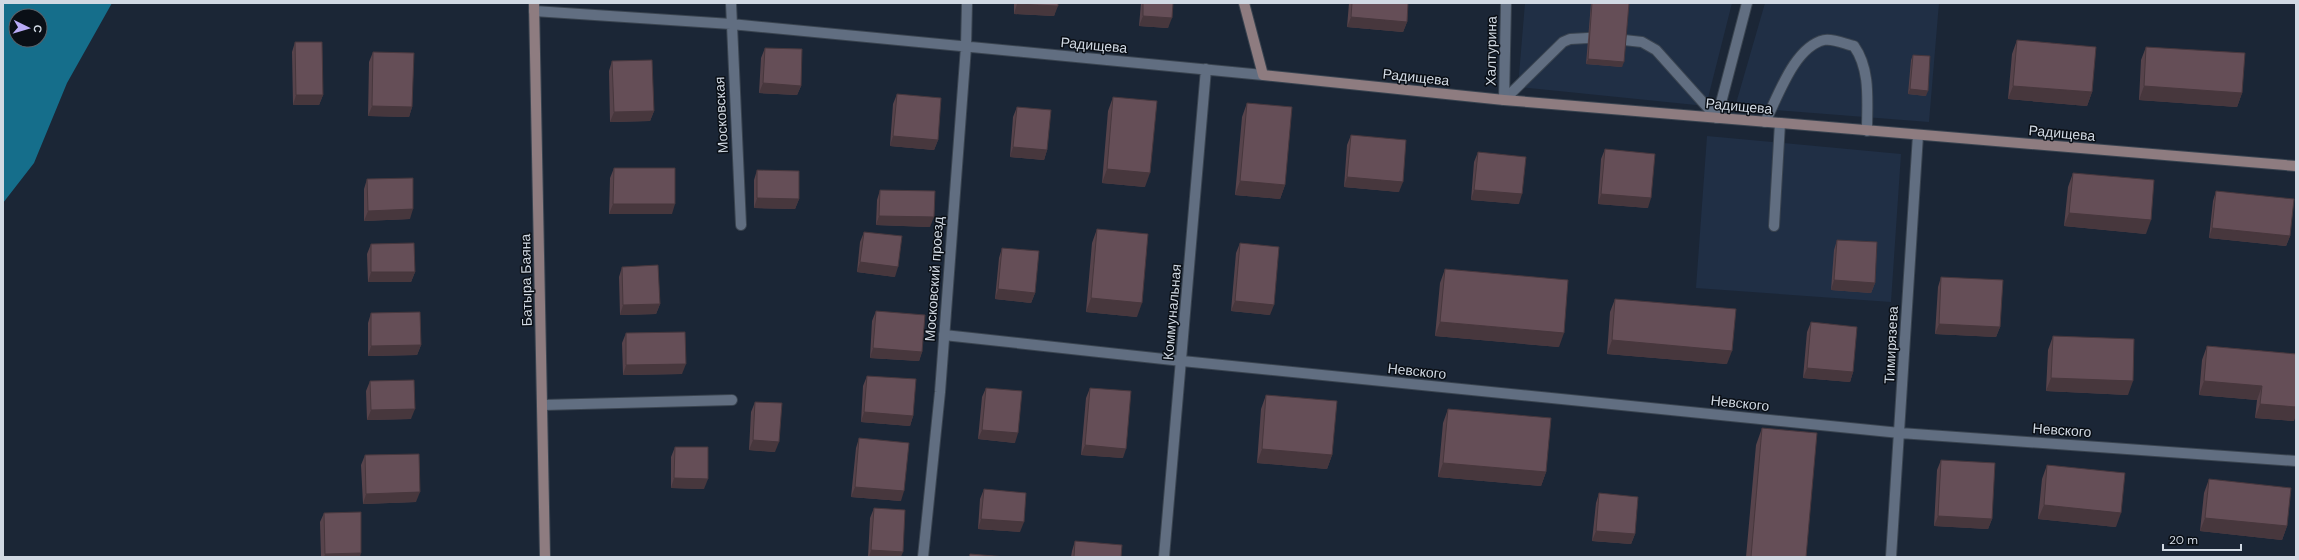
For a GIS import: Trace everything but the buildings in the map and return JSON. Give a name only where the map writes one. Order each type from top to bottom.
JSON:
[{"type":"street","name":"Московская","points":[[731,3],[741,225]]},
{"type":"street","name":"Московский проезд","points":[[923,557],[944,336],[966,46],[967,3]]},
{"type":"street","points":[[1244,3],[1263,74]]},
{"type":"street","name":"Халтурина","points":[[1504,100],[1506,3]]},
{"type":"street","points":[[1717,118],[1747,3]]},
{"type":"street","name":"Радищева","points":[[534,7],[1263,74],[1504,100],[2296,166]]},
{"type":"street","name":"Батыра Баяна","points":[[534,7],[545,557]]},
{"type":"street","points":[[1504,100],[1563,42],[1570,39],[1588,38]]},
{"type":"street","points":[[1624,40],[1642,42],[1656,50],[1717,118]]},
{"type":"street","points":[[1765,122],[1799,56],[1812,44],[1825,40],[1854,46],[1862,58],[1867,90],[1867,131]]},
{"type":"street","name":"Коммунальная","points":[[1164,557],[1206,69]]},
{"type":"street","points":[[1774,226],[1780,124]]},
{"type":"street","name":"Тимирязева","points":[[1891,557],[1918,135]]},
{"type":"street","name":"Невского","points":[[944,336],[1900,433],[2296,461]]},
{"type":"street","points":[[543,405],[732,400]]},
{"type":"shaded area","points":[[1525,3],[1732,3],[1706,106],[1518,87]]},
{"type":"shaded area","points":[[1765,3],[1939,3],[1929,122],[1735,107]]},
{"type":"shaded area","points":[[1707,136],[1901,154],[1891,302],[1696,288]]},
{"type":"water","points":[[3,3],[112,3],[67,83],[34,163],[3,203]]}]
